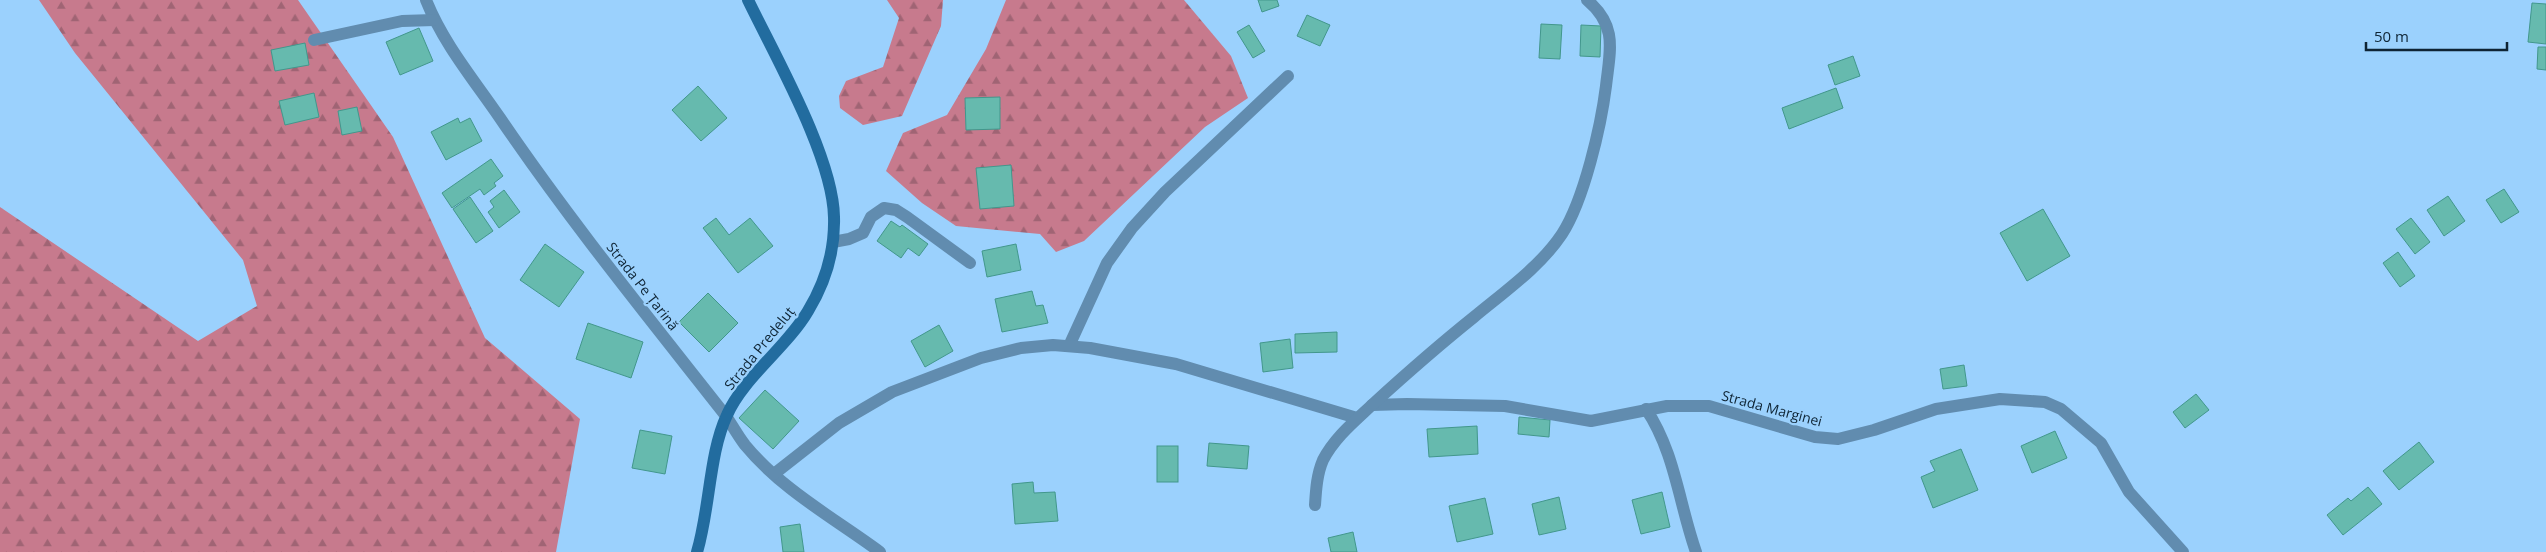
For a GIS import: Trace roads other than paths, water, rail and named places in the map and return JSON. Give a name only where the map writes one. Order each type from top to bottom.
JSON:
[{"type":"main road","name":"Strada Predeluț","points":[[698,552],[705,528],[716,455],[726,416],[740,395],[808,313],[827,270],[833,242],[834,216],[823,166],[805,120],[748,0]]},
{"type":"street","name":"Strada Pe Țarină","points":[[426,0],[434,20],[553,196],[726,416],[745,444],[774,474],[808,502],[880,552]]},
{"type":"street","points":[[1315,504],[1317,478],[1323,460],[1338,438],[1412,367],[1538,263],[1562,234],[1577,202],[1603,112],[1610,56],[1610,33],[1605,19],[1599,10],[1586,0]]},
{"type":"street","points":[[314,40],[402,21],[434,20]]},
{"type":"street","points":[[1069,346],[1108,263],[1132,228],[1165,192],[1288,76]]},
{"type":"street","points":[[833,242],[849,239],[863,233],[871,217],[884,208],[896,210],[907,217],[970,263]]},
{"type":"street","points":[[774,474],[839,423],[892,392],[981,358],[1021,348],[1053,345],[1069,346],[1176,364],[1357,418]]},
{"type":"street","name":"Strada Marginei","points":[[1372,405],[1505,406],[1591,422],[1667,406],[1709,406],[1816,437],[1838,439],[1874,430],[1936,409],[2000,399],[2045,402],[2061,409],[2101,443],[2130,492],[2183,552]]},
{"type":"street","points":[[1646,410],[1658,426],[1666,446],[1696,552]]}]
